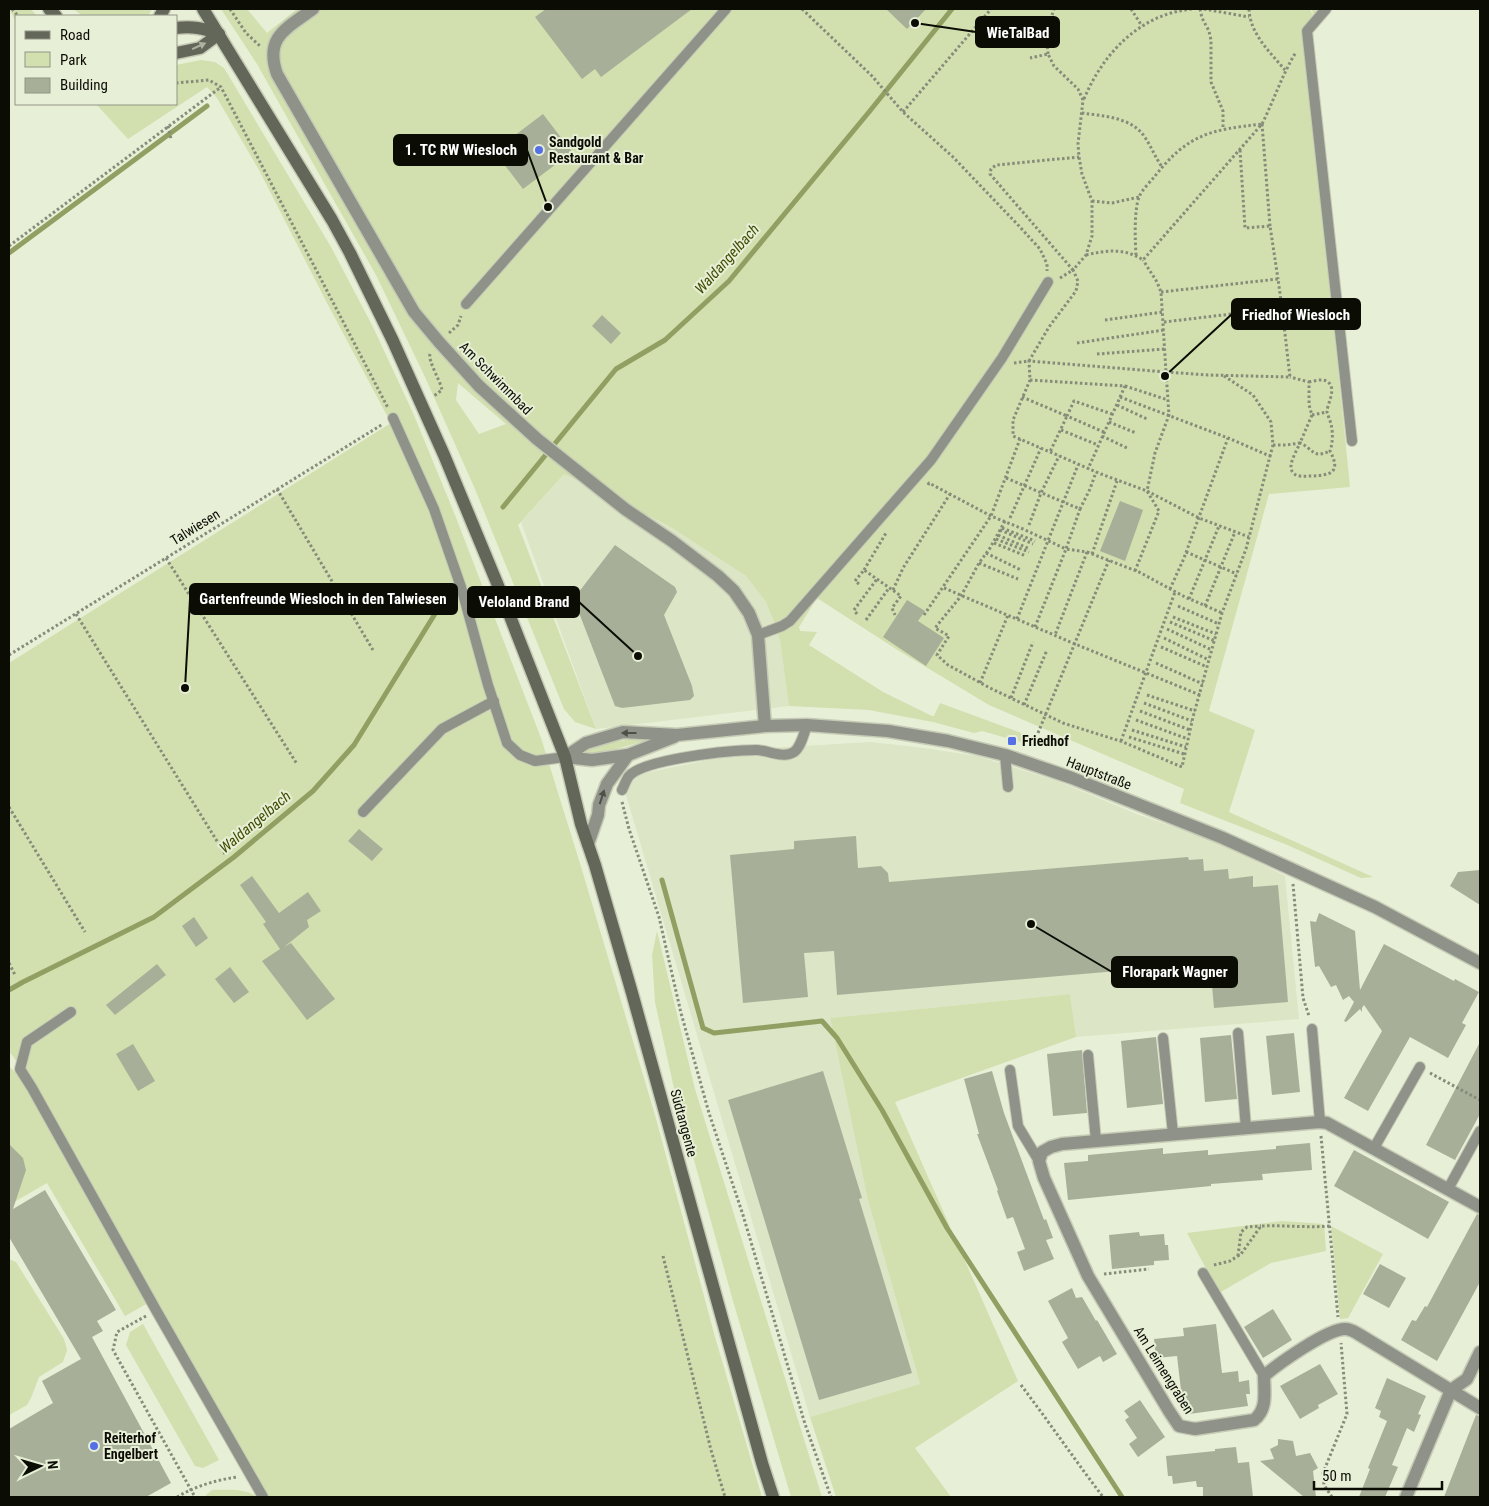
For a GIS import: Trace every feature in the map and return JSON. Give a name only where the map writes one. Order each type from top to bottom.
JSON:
[{"type":"main road","name":"Südtangente","points":[[203,9],[332,220],[393,341],[462,499],[565,757],[581,824],[632,993],[773,1497]]},
{"type":"main road","points":[[178,28],[192,26],[204,28],[218,34],[200,48],[178,53]]},
{"type":"street","points":[[272,50],[283,31],[313,9]]},
{"type":"street","name":"Am Schwimmbad","points":[[272,50],[273,63],[277,74],[342,188],[414,312],[439,342],[479,386],[538,439],[625,509],[672,541],[718,576],[734,591],[749,613],[758,635],[765,726]]},
{"type":"street","name":"Hauptstraße","points":[[565,757],[586,743],[623,732],[677,735],[765,726],[808,725],[888,731],[948,741],[1005,755],[1072,778],[1223,838],[1375,907],[1480,963]]},
{"type":"street","name":"Hauptstraße","points":[[565,757],[592,760],[628,755],[677,735]]},
{"type":"street","points":[[588,844],[606,784],[628,755]]},
{"type":"street","points":[[1039,1161],[1042,1152],[1051,1147],[1096,1141],[1320,1122],[1327,1123],[1480,1207]]},
{"type":"street","name":"Am Leimengraben","points":[[1039,1161],[1044,1178],[1088,1276],[1169,1411],[1180,1426],[1196,1430],[1254,1420],[1261,1415],[1264,1407],[1264,1376]]},
{"type":"street","points":[[1264,1376],[1277,1365],[1325,1336],[1340,1330],[1351,1330],[1480,1408]]},
{"type":"street","points":[[1406,1497],[1451,1390],[1467,1379],[1480,1352]]},
{"type":"lane","points":[[466,304],[726,9]]},
{"type":"lane","points":[[1326,9],[1307,32],[1352,441]]},
{"type":"lane","points":[[758,635],[790,621],[931,460],[1002,358],[1048,282]]},
{"type":"lane","points":[[393,418],[434,509],[461,588],[507,743],[520,755],[535,761],[565,757]]},
{"type":"lane","points":[[363,812],[442,729],[494,701]]},
{"type":"lane","points":[[622,790],[630,776],[646,767],[662,762],[734,751],[758,750],[784,754],[792,753],[798,748],[808,725]]},
{"type":"lane","points":[[1005,755],[1008,787]]},
{"type":"lane","points":[[71,1012],[27,1042],[20,1069],[263,1497]]},
{"type":"lane","points":[[1312,1029],[1320,1122]]},
{"type":"lane","points":[[1238,1033],[1246,1128]]},
{"type":"lane","points":[[1163,1038],[1173,1134]]},
{"type":"lane","points":[[1088,1055],[1096,1141]]},
{"type":"lane","points":[[1374,1148],[1420,1067]]},
{"type":"lane","name":"Am Leimengraben","points":[[1010,1070],[1018,1126],[1039,1161]]},
{"type":"lane","points":[[1448,1189],[1480,1131]]},
{"type":"lane","points":[[1203,1273],[1264,1376]]},
{"type":"path","points":[[230,9],[246,33],[259,46],[272,50]]},
{"type":"path","points":[[802,9],[872,76],[903,112],[953,157],[1040,249],[1047,264],[1048,282]]},
{"type":"path","points":[[903,112],[992,9]]},
{"type":"path","points":[[1054,9],[1046,34],[1048,54],[1054,66],[1078,89],[1083,100]]},
{"type":"path","points":[[1131,9],[1142,26]]},
{"type":"path","points":[[1073,270],[1086,255],[1092,236],[1092,201],[1082,174],[1078,144],[1083,100],[1092,80],[1120,42],[1142,26],[1164,14],[1193,9]]},
{"type":"path","points":[[1200,9],[1211,40],[1212,82],[1223,111],[1223,128]]},
{"type":"path","points":[[1204,9],[1234,11],[1249,17]]},
{"type":"path","points":[[1143,260],[1262,124],[1273,103],[1285,70],[1263,44],[1254,29],[1249,17],[1249,9]]},
{"type":"path","points":[[1030,58],[1048,54]]},
{"type":"path","points":[[178,82],[210,80],[221,87],[393,418]]},
{"type":"path","points":[[9,246],[221,87]]},
{"type":"path","points":[[1082,113],[1112,118],[1137,128],[1144,135],[1162,167]]},
{"type":"path","points":[[1136,255],[1136,220],[1139,197],[1162,167],[1185,146],[1201,136],[1223,128],[1262,124]]},
{"type":"path","points":[[1262,124],[1270,226],[1290,377]]},
{"type":"path","points":[[168,126],[171,139]]},
{"type":"path","points":[[1240,150],[1245,228],[1270,226]]},
{"type":"path","points":[[1079,157],[996,165],[990,169],[990,174],[1073,270],[1078,281],[1076,291],[1049,327],[1030,361],[1030,380],[1013,420],[1013,436],[1117,481],[1147,491],[1199,518],[1249,537]]},
{"type":"path","points":[[1092,201],[1112,202],[1139,197]]},
{"type":"path","points":[[1086,255],[1110,250],[1136,255],[1143,260],[1161,292],[1169,415],[1155,453],[1147,491],[1159,511],[1135,571]]},
{"type":"path","points":[[1161,292],[1278,279]]},
{"type":"path","points":[[434,396],[442,390],[440,379],[429,358],[430,352],[458,325],[466,304]]},
{"type":"path","points":[[1164,322],[1282,308]]},
{"type":"path","points":[[1105,320],[1163,312]]},
{"type":"path","points":[[1077,343],[1164,330]]},
{"type":"path","points":[[1097,354],[1166,349]]},
{"type":"path","points":[[1002,358],[1016,364],[1030,361],[1166,372],[1290,377],[1309,382],[1323,380],[1331,386],[1327,412],[1333,436],[1330,451],[1335,463],[1335,469],[1327,475],[1299,476],[1294,474],[1291,469],[1312,416],[1309,405],[1309,382]]},
{"type":"path","points":[[1006,522],[979,563],[961,596],[935,628],[949,636],[937,655],[948,665],[980,683],[1045,715],[1063,723],[1121,741],[1182,767],[1192,721],[1216,634],[1249,537],[1273,445],[1271,422],[1252,395],[1224,375]]},
{"type":"path","points":[[1030,380],[1126,386],[1168,400]]},
{"type":"path","points":[[1088,469],[1126,386]]},
{"type":"path","points":[[1022,396],[1104,432]]},
{"type":"path","points":[[1120,397],[1270,456]]},
{"type":"path","points":[[1050,452],[1074,401],[1112,414]]},
{"type":"path","points":[[1117,405],[1147,419]]},
{"type":"path","points":[[1312,416],[1327,412]]},
{"type":"path","name":"Talwiesen","points":[[9,655],[393,418]]},
{"type":"path","points":[[1109,422],[1136,434]]},
{"type":"path","points":[[1060,430],[1098,445]]},
{"type":"path","points":[[1102,436],[1128,448]]},
{"type":"path","points":[[1170,590],[1228,438]]},
{"type":"path","points":[[924,615],[991,516],[1020,439]]},
{"type":"path","points":[[1273,445],[1300,443],[1305,445],[1314,454],[1319,455],[1330,451]]},
{"type":"path","points":[[1010,518],[1041,448]]},
{"type":"path","points":[[1029,525],[1041,492],[1059,456]]},
{"type":"path","points":[[1017,619],[1078,464]]},
{"type":"path","points":[[1034,627],[1096,472]]},
{"type":"path","points":[[1006,478],[1080,509]]},
{"type":"path","points":[[1092,554],[1117,481]]},
{"type":"path","points":[[923,490],[929,483],[991,516],[1048,542],[1066,549],[1086,552],[1109,560],[1222,613]]},
{"type":"path","points":[[277,489],[373,650]]},
{"type":"path","points":[[866,620],[891,589],[950,494]]},
{"type":"path","points":[[1189,599],[1219,526]]},
{"type":"path","points":[[1001,529],[1034,542]]},
{"type":"path","points":[[1205,606],[1236,532]]},
{"type":"path","points":[[858,584],[855,581],[864,570],[886,533]]},
{"type":"path","points":[[996,539],[1030,550]]},
{"type":"path","points":[[996,539],[1026,556]]},
{"type":"path","points":[[1055,635],[1086,552]]},
{"type":"path","points":[[1186,552],[1237,574]]},
{"type":"path","points":[[986,554],[1021,570]]},
{"type":"path","points":[[166,558],[297,764]]},
{"type":"path","points":[[1038,733],[1109,560]]},
{"type":"path","points":[[979,563],[1018,579]]},
{"type":"path","points":[[864,570],[900,596],[892,608],[895,615]]},
{"type":"path","points":[[857,614],[854,610],[877,579]]},
{"type":"path","points":[[944,588],[1200,695]]},
{"type":"path","points":[[1121,741],[1175,592]]},
{"type":"path","points":[[1178,606],[1219,624]]},
{"type":"path","points":[[76,614],[226,854]]},
{"type":"path","points":[[980,683],[1008,615]]},
{"type":"path","points":[[1173,617],[1216,634]]},
{"type":"path","points":[[1170,622],[1215,641]]},
{"type":"path","points":[[1167,629],[1212,650]]},
{"type":"path","points":[[1164,638],[1209,660]]},
{"type":"path","points":[[1011,698],[1033,642]]},
{"type":"path","points":[[1160,647],[1208,667]]},
{"type":"path","points":[[1024,705],[1047,650]]},
{"type":"path","points":[[1156,663],[1203,684]]},
{"type":"path","points":[[1147,695],[1195,711]]},
{"type":"path","points":[[1144,703],[1192,721]]},
{"type":"path","points":[[1140,711],[1190,730]]},
{"type":"path","points":[[1136,720],[1188,739]]},
{"type":"path","points":[[1132,730],[1186,747]]},
{"type":"path","points":[[1129,737],[1184,754]]},
{"type":"path","points":[[622,790],[622,803],[659,917],[681,1013],[709,1113],[752,1242],[805,1424],[831,1497]]},
{"type":"path","points":[[9,806],[85,932]]},
{"type":"path","points":[[1291,868],[1303,998],[1312,1029]]},
{"type":"path","points":[[9,963],[15,975]]},
{"type":"path","points":[[1420,1067],[1480,1100]]},
{"type":"path","points":[[1320,1122],[1347,1414],[1323,1473],[1324,1485],[1332,1497]]},
{"type":"path","points":[[1238,1257],[1241,1232],[1247,1227],[1288,1225],[1313,1228],[1330,1226]]},
{"type":"path","points":[[1203,1273],[1201,1269],[1203,1266],[1223,1263],[1238,1257],[1261,1226]]},
{"type":"path","points":[[663,1256],[711,1450],[725,1497]]},
{"type":"path","points":[[1088,1276],[1149,1269]]},
{"type":"path","points":[[156,1310],[117,1332],[113,1350],[195,1497]]},
{"type":"path","points":[[1021,1385],[1103,1497]]},
{"type":"path","points":[[177,1497],[191,1489],[219,1480],[250,1475]]},
{"type":"shaded area","points":[[564,474],[669,526],[746,576],[766,602],[780,640],[789,706],[596,729],[521,522]]},
{"type":"shaded area","points":[[871,742],[977,756],[1060,782],[1139,815],[1218,842],[1285,876],[1299,1019],[1076,1037],[1070,994],[830,1018],[868,1200],[920,1384],[810,1417],[626,795],[630,776],[767,748]]},
{"type":"green space","points":[[9,9],[31,9],[36,15],[15,15],[15,19]]},
{"type":"green space","points":[[73,9],[152,9],[149,15],[82,15]]},
{"type":"green space","points":[[221,9],[247,9],[267,33],[297,9],[1310,9],[1313,16],[1312,9],[1322,9],[1305,42],[1350,487],[1269,494],[1209,711],[1255,730],[1229,812],[1373,877],[1361,878],[1285,844],[1180,803],[1184,789],[989,705],[896,649],[817,598],[799,627],[800,631],[817,632],[809,645],[883,692],[932,716],[934,716],[940,703],[1024,734],[1021,742],[982,731],[974,733],[933,722],[869,710],[789,706],[780,640],[766,602],[746,576],[669,526],[564,474],[518,525],[596,729],[575,722],[564,709],[475,489],[425,377],[376,275],[257,64]],"holes":[[[458,383],[506,424],[479,434],[456,400]]]},
{"type":"green space","points":[[201,60],[215,62],[224,68],[331,247],[373,327],[413,413],[455,515],[541,738],[655,1115],[715,1337],[762,1497],[267,1497],[35,1087],[9,1051],[9,663],[391,423],[259,170],[217,98],[207,87],[128,139],[97,105],[178,105],[178,65]]},
{"type":"green space","points":[[647,737],[648,740],[599,754],[585,754],[590,745]]},
{"type":"green space","points":[[657,931],[695,1089],[822,1497],[791,1497],[733,1301],[673,1084],[655,1002],[652,955]]},
{"type":"green space","points":[[1070,994],[1076,1037],[895,1102],[1018,1381],[915,1448],[951,1497],[836,1497],[810,1417],[920,1384],[868,1200],[830,1018]]},
{"type":"green space","points":[[9,1066],[19,1076],[148,1303],[125,1316],[47,1183],[9,1205]]},
{"type":"green space","points":[[1282,1221],[1324,1224],[1326,1251],[1271,1263],[1219,1293],[1187,1233]]},
{"type":"green space","points":[[1331,1226],[1383,1254],[1348,1318],[1340,1319]]},
{"type":"green space","points":[[9,1259],[16,1262],[64,1339],[67,1350],[63,1362],[39,1377],[27,1405],[9,1415]]},
{"type":"green space","points":[[143,1324],[219,1460],[203,1468],[195,1466],[126,1345],[130,1332]]},
{"type":"green space","points":[[212,1490],[241,1491],[257,1497],[207,1497],[206,1495]]},
{"type":"building","points":[[546,9],[692,9],[601,77],[595,69],[582,79],[535,17]]},
{"type":"building","points":[[886,9],[926,9],[907,29]]},
{"type":"building","points":[[543,114],[572,152],[523,189],[494,151]]},
{"type":"building","points":[[602,315],[621,333],[611,344],[592,326]]},
{"type":"building","points":[[1120,501],[1143,510],[1125,561],[1100,551]]},
{"type":"building","points":[[615,545],[675,587],[677,592],[664,615],[692,686],[694,696],[690,700],[622,708],[615,706],[576,605],[575,597]]},
{"type":"building","points":[[907,600],[925,611],[918,621],[944,638],[926,666],[883,637]]},
{"type":"building","points":[[359,829],[383,849],[372,861],[348,841]]},
{"type":"building","points":[[856,836],[858,868],[881,866],[888,873],[889,882],[1188,857],[1189,860],[1203,859],[1204,871],[1228,869],[1229,879],[1253,876],[1253,887],[1278,885],[1288,1002],[1214,1008],[1210,963],[837,995],[834,951],[804,953],[808,997],[743,1003],[730,855],[794,849],[794,841]]},
{"type":"building","points":[[1480,870],[1480,905],[1450,886],[1458,872]]},
{"type":"building","points":[[252,876],[279,913],[308,892],[321,911],[307,920],[309,927],[284,947],[291,943],[335,999],[307,1020],[262,961],[280,949],[263,924],[266,922],[240,885]]},
{"type":"building","points":[[1319,913],[1355,931],[1360,990],[1384,944],[1479,992],[1462,1023],[1466,1025],[1448,1058],[1410,1037],[1368,1111],[1344,1098],[1382,1031],[1364,1005],[1362,1012],[1360,1009],[1346,1022],[1344,1021],[1354,1002],[1349,996],[1343,1000],[1336,985],[1331,987],[1319,966],[1315,967],[1310,921],[1316,922]]},
{"type":"building","points":[[194,917],[208,938],[196,947],[182,926]]},
{"type":"building","points":[[157,964],[166,975],[115,1015],[106,1005]]},
{"type":"building","points":[[230,967],[249,992],[234,1003],[215,979]]},
{"type":"building","points":[[1294,1033],[1300,1092],[1272,1095],[1266,1036]]},
{"type":"building","points":[[1231,1035],[1237,1099],[1205,1102],[1200,1038]]},
{"type":"building","points":[[1156,1037],[1163,1104],[1127,1108],[1121,1041]]},
{"type":"building","points":[[1480,1042],[1480,1114],[1455,1160],[1426,1145]]},
{"type":"building","points":[[133,1044],[155,1081],[138,1091],[116,1054]]},
{"type":"building","points":[[1082,1050],[1087,1113],[1053,1116],[1047,1054]]},
{"type":"building","points":[[823,1071],[862,1198],[859,1199],[912,1373],[819,1400],[728,1100]]},
{"type":"building","points":[[992,1071],[1004,1113],[1044,1220],[1046,1219],[1053,1238],[1046,1240],[1054,1259],[1024,1271],[1017,1252],[1025,1249],[1013,1217],[1007,1219],[977,1134],[979,1134],[964,1079]]},
{"type":"building","points":[[1310,1143],[1312,1170],[1262,1174],[1263,1180],[1068,1200],[1064,1163],[1088,1161],[1088,1155],[1163,1148],[1163,1154],[1208,1150],[1208,1155],[1276,1149],[1276,1146]]},
{"type":"building","points":[[9,1144],[23,1158],[26,1170],[13,1209],[45,1190],[116,1310],[97,1321],[103,1331],[92,1337],[171,1483],[146,1497],[9,1497],[9,1429],[53,1403],[42,1381],[81,1359],[9,1237]]},
{"type":"building","points":[[1354,1150],[1449,1202],[1428,1239],[1334,1186]]},
{"type":"building","points":[[1477,1214],[1480,1215],[1480,1282],[1437,1361],[1401,1340],[1412,1320],[1416,1321],[1425,1306],[1427,1307]]},
{"type":"building","points":[[1139,1232],[1140,1236],[1164,1234],[1165,1245],[1168,1245],[1169,1260],[1154,1261],[1154,1265],[1112,1269],[1109,1235]]},
{"type":"building","points":[[1380,1264],[1406,1278],[1389,1308],[1363,1294]]},
{"type":"building","points":[[1072,1288],[1076,1298],[1082,1297],[1117,1354],[1103,1362],[1100,1356],[1078,1369],[1062,1342],[1068,1338],[1048,1301]]},
{"type":"building","points":[[1273,1309],[1292,1340],[1263,1358],[1244,1327]]},
{"type":"building","points":[[1216,1324],[1222,1373],[1238,1371],[1239,1382],[1249,1380],[1250,1394],[1246,1394],[1248,1406],[1189,1414],[1187,1398],[1182,1399],[1177,1356],[1156,1358],[1154,1339],[1184,1336],[1183,1328]]},
{"type":"building","points":[[1320,1364],[1338,1394],[1318,1405],[1319,1408],[1300,1419],[1280,1386]]},
{"type":"building","points":[[1387,1378],[1426,1396],[1418,1414],[1421,1415],[1414,1432],[1407,1428],[1392,1465],[1398,1467],[1385,1497],[1359,1497],[1370,1469],[1368,1468],[1387,1421],[1379,1417],[1381,1411],[1375,1408]]},
{"type":"building","points":[[1140,1400],[1165,1437],[1138,1457],[1129,1444],[1137,1438],[1125,1420],[1129,1417],[1124,1411]]},
{"type":"building","points":[[1476,1415],[1480,1416],[1480,1497],[1444,1497]]},
{"type":"building","points":[[1278,1439],[1293,1441],[1296,1456],[1310,1453],[1318,1468],[1313,1471],[1316,1497],[1304,1497],[1260,1461],[1274,1459],[1270,1449],[1278,1445]]},
{"type":"building","points":[[1236,1447],[1238,1463],[1249,1462],[1253,1497],[1203,1497],[1203,1487],[1197,1487],[1196,1481],[1173,1484],[1172,1476],[1168,1476],[1166,1456]]},
{"type":"waterway","name":"Waldangelbach","points":[[503,507],[616,369],[665,340],[729,281],[952,9]]},
{"type":"waterway","points":[[9,253],[207,106]]},
{"type":"waterway","name":"Waldangelbach","points":[[9,990],[154,917],[234,857],[313,791],[354,745],[446,596]]},
{"type":"waterway","points":[[662,880],[703,1028],[714,1033],[822,1021],[837,1038],[882,1110],[947,1228],[1122,1497]]},
{"type":"place","name":"WieTalBad","points":[[915,23]]},
{"type":"place","name":"Sandgold Restaurant & Bar","points":[[539,150]]},
{"type":"place","name":"1. TC RW Wiesloch","points":[[548,207]]},
{"type":"place","name":"Friedhof Wiesloch","points":[[1165,376]]},
{"type":"place","name":"Veloland Brand","points":[[638,656]]},
{"type":"place","name":"Gartenfreunde Wiesloch in den Talwiesen","points":[[185,688]]},
{"type":"place","name":"Friedhof","points":[[1012,741]]},
{"type":"place","name":"Florapark Wagner","points":[[1031,924]]},
{"type":"place","name":"Reiterhof Engelbert","points":[[94,1446]]}]
